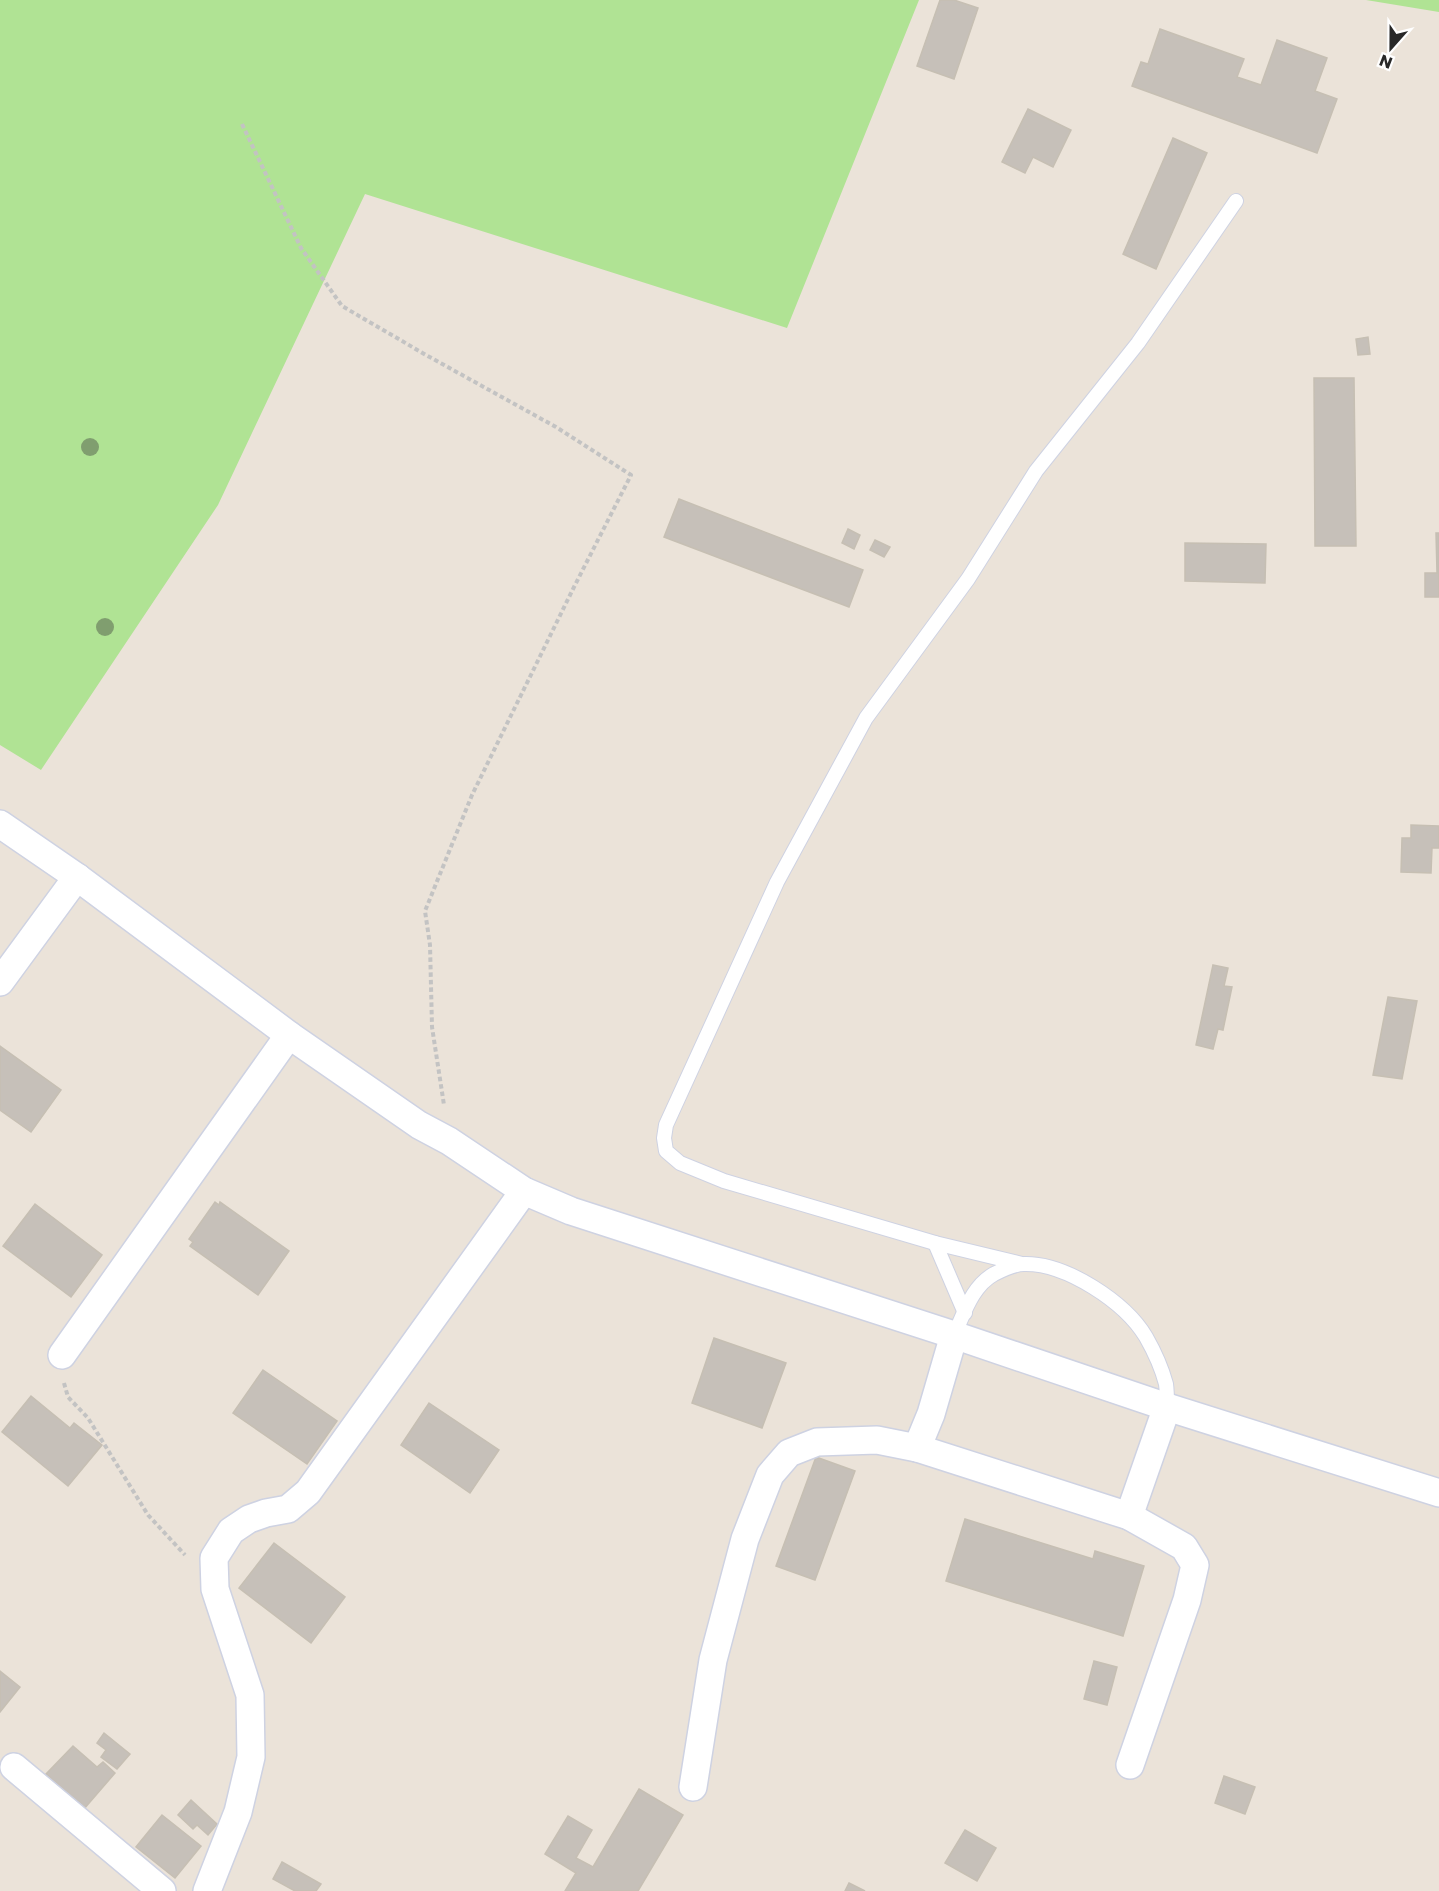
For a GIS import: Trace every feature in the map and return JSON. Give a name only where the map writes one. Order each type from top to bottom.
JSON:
[{"type":"street","points":[[0,824],[77,877],[289,1035],[419,1125],[524,1191],[571,1211],[960,1324],[1167,1407],[1439,1493]]},
{"type":"street","points":[[0,982],[77,877]]},
{"type":"street","points":[[62,1355],[289,1035]]},
{"type":"street","points":[[207,1891],[238,1812],[251,1757],[250,1695],[215,1589],[214,1558],[231,1531],[249,1519],[288,1509],[308,1492],[524,1191]]},
{"type":"street","points":[[917,1448],[931,1414],[960,1324]]},
{"type":"street","points":[[1129,1516],[1167,1407]]},
{"type":"street","points":[[693,1787],[713,1660],[745,1539],[770,1475],[789,1453],[817,1442],[878,1440],[917,1448],[1129,1516],[1184,1546],[1195,1564],[1187,1600],[1130,1765]]},
{"type":"street","points":[[14,1767],[162,1891]]},
{"type":"lane","points":[[1167,1407],[1166,1385],[1146,1338],[1128,1313],[1100,1291],[1047,1266],[1022,1264],[935,1244],[724,1181],[680,1163],[666,1150],[664,1138],[666,1125],[777,882],[866,718],[968,579],[1036,471],[1138,343],[1236,201]]},
{"type":"lane","points":[[935,1244],[960,1324]]},
{"type":"lane","points":[[960,1324],[972,1296],[993,1275],[1022,1264]]},
{"type":"path","points":[[242,124],[301,248],[342,306],[556,427],[631,476],[472,795],[426,911],[430,945],[432,1028],[449,1142]]},
{"type":"path","points":[[62,1355],[64,1386],[68,1397],[88,1418],[148,1515],[215,1589]]},
{"type":"green space","points":[[0,0],[919,0],[787,328],[365,194],[218,505],[41,770],[0,745]]},
{"type":"green space","points":[[1366,0],[1439,0],[1439,12]]},
{"type":"building","points":[[940,0],[954,0],[978,8],[954,79],[917,66]]},
{"type":"building","points":[[1160,29],[1244,59],[1237,77],[1261,85],[1277,40],[1327,58],[1315,91],[1337,99],[1317,153],[1132,86],[1141,62],[1148,64]]},
{"type":"building","points":[[1028,109],[1071,130],[1053,167],[1033,157],[1025,173],[1002,162]]},
{"type":"building","points":[[1173,138],[1207,153],[1156,269],[1123,254]]},
{"type":"building","points":[[1368,337],[1370,354],[1358,355],[1356,339]]},
{"type":"building","points":[[1314,378],[1354,378],[1356,546],[1315,546]]},
{"type":"building","points":[[679,499],[863,570],[849,607],[664,537]]},
{"type":"building","points":[[848,529],[860,535],[854,549],[842,543]]},
{"type":"building","points":[[1436,533],[1439,533],[1439,597],[1425,597],[1425,573],[1437,573]]},
{"type":"building","points":[[875,540],[890,547],[884,557],[870,550]]},
{"type":"building","points":[[1185,543],[1266,544],[1265,583],[1185,581]]},
{"type":"building","points":[[1411,825],[1439,826],[1439,848],[1432,848],[1431,873],[1401,872],[1402,838],[1411,838]]},
{"type":"building","points":[[1213,965],[1228,968],[1224,986],[1232,987],[1223,1030],[1218,1029],[1213,1049],[1196,1045]]},
{"type":"building","points":[[1388,997],[1417,1001],[1402,1079],[1373,1075]]},
{"type":"building","points":[[0,1046],[61,1090],[31,1132],[0,1110]]},
{"type":"building","points":[[215,1202],[219,1205],[220,1202],[289,1251],[258,1295],[190,1246],[193,1242],[189,1239]]},
{"type":"building","points":[[35,1204],[102,1255],[71,1297],[3,1246]]},
{"type":"building","points":[[714,1338],[786,1363],[762,1428],[692,1403]]},
{"type":"building","points":[[263,1370],[337,1421],[307,1464],[233,1413]]},
{"type":"building","points":[[31,1396],[70,1428],[74,1423],[102,1445],[68,1486],[2,1432]]},
{"type":"building","points":[[429,1403],[499,1450],[470,1493],[401,1445]]},
{"type":"building","points":[[816,1457],[855,1471],[815,1580],[776,1566]]},
{"type":"building","points":[[965,1519],[1093,1559],[1095,1551],[1144,1566],[1123,1636],[946,1581]]},
{"type":"building","points":[[274,1543],[345,1597],[311,1643],[239,1588]]},
{"type":"building","points":[[1094,1661],[1117,1667],[1107,1705],[1084,1699]]},
{"type":"building","points":[[0,1671],[20,1687],[0,1712]]},
{"type":"building","points":[[104,1733],[130,1754],[117,1769],[101,1757],[106,1750],[97,1743]]},
{"type":"building","points":[[73,1746],[97,1767],[103,1762],[115,1773],[84,1809],[46,1774]]},
{"type":"building","points":[[1224,1776],[1255,1787],[1245,1814],[1215,1803]]},
{"type":"building","points":[[639,1789],[683,1815],[638,1891],[565,1891],[576,1873],[545,1854],[568,1816],[592,1830],[576,1858],[593,1867]]},
{"type":"building","points":[[191,1800],[217,1824],[208,1835],[197,1825],[193,1829],[178,1815]]},
{"type":"building","points":[[162,1815],[201,1846],[175,1878],[136,1847]]},
{"type":"building","points":[[965,1830],[996,1848],[977,1881],[945,1863]]},
{"type":"building","points":[[282,1862],[321,1884],[316,1891],[295,1891],[273,1879]]},
{"type":"building","points":[[849,1883],[865,1891],[845,1891]]}]
